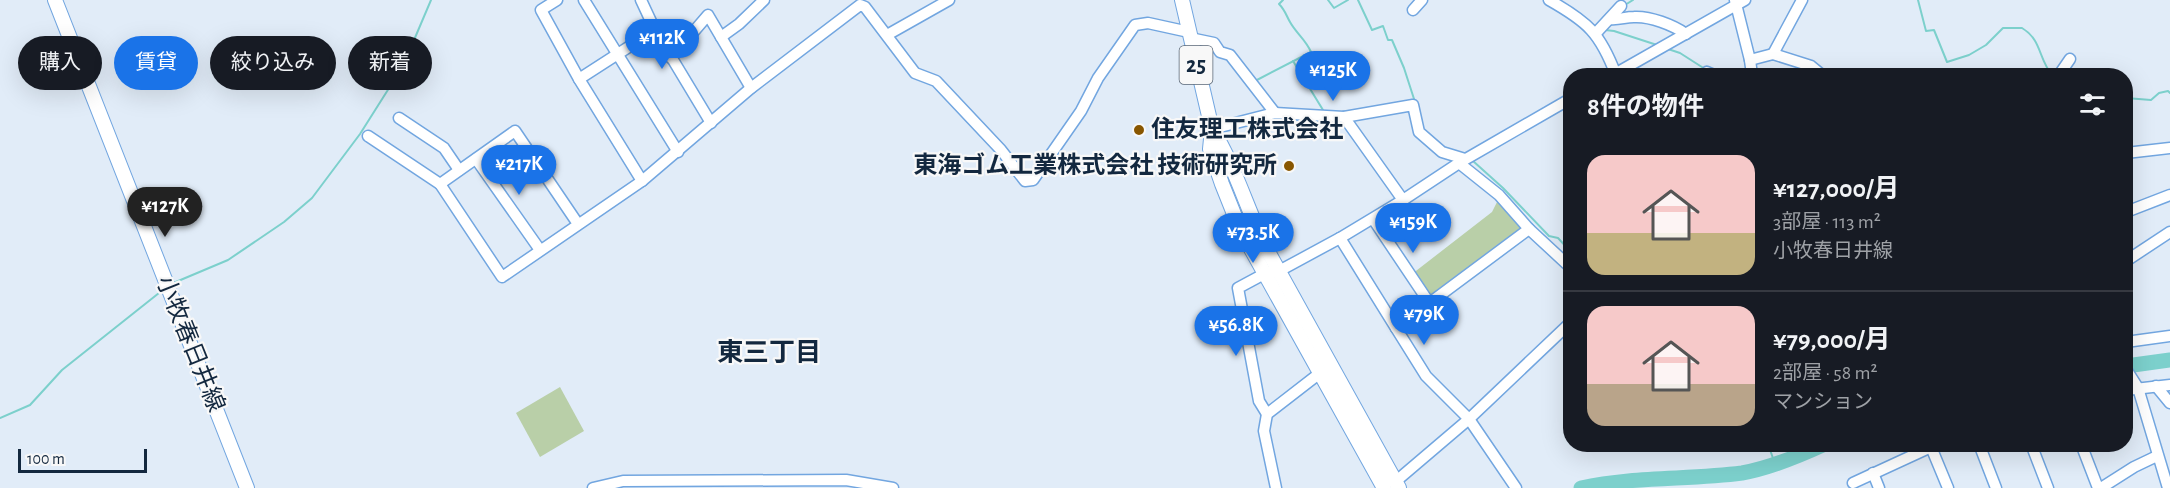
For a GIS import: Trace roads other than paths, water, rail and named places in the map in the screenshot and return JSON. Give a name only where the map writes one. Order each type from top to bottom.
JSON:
[{"type":"main road","name":"小牧春日井線","points":[[55,0],[247,488]]},
{"type":"main road","name":"25","points":[[1182,0],[1212,129],[1222,146],[1266,248],[1280,270],[1392,486]]},
{"type":"main road","name":"25","points":[[1212,129],[1210,149],[1240,229],[1320,373],[1392,486]]},
{"type":"street","points":[[557,0],[541,9],[579,79],[642,181]]},
{"type":"street","points":[[584,0],[678,152]]},
{"type":"street","points":[[641,0],[655,30],[711,123]]},
{"type":"street","points":[[721,37],[739,24],[764,0]]},
{"type":"street","points":[[368,136],[440,184],[502,277],[642,181],[750,88],[859,4],[875,0]]},
{"type":"street","points":[[887,35],[949,0]]},
{"type":"street","points":[[1413,10],[1422,0]]},
{"type":"street","points":[[1549,0],[1567,10],[1596,33],[1612,68]]},
{"type":"street","points":[[1773,54],[1802,0]]},
{"type":"street","points":[[1627,68],[1739,2],[1751,68]]},
{"type":"street","points":[[859,4],[887,35],[915,73],[936,81],[1001,150],[1025,181],[1033,180],[1081,111],[1098,78],[1135,25],[1148,23],[1214,43],[1220,52],[1230,55],[1275,113]]},
{"type":"street","points":[[1596,33],[1621,6]]},
{"type":"street","points":[[671,58],[708,15],[750,88]]},
{"type":"street","points":[[1610,20],[1636,17],[1653,20],[1686,34]]},
{"type":"street","points":[[579,79],[655,30]]},
{"type":"street","points":[[1750,60],[1773,54],[1813,68]]},
{"type":"street","points":[[2064,68],[2070,59]]},
{"type":"street","points":[[1267,414],[1259,401],[1238,288],[1264,274],[1280,270],[1340,238],[1462,161],[1563,103]]},
{"type":"street","points":[[1212,129],[1275,113],[1344,117],[1413,105],[1419,132],[1442,152],[1462,161],[1563,261]]},
{"type":"street","points":[[1344,117],[1403,200]]},
{"type":"street","points":[[399,118],[444,148],[459,170]]},
{"type":"street","points":[[440,184],[515,131],[578,224]]},
{"type":"street","points":[[2133,152],[2170,148]]},
{"type":"street","points":[[476,159],[540,250]]},
{"type":"street","points":[[2133,209],[2170,195]]},
{"type":"street","points":[[1373,219],[1430,304]]},
{"type":"street","points":[[1396,328],[1529,229]]},
{"type":"street","points":[[2133,256],[2170,232]]},
{"type":"street","points":[[1340,238],[1426,376],[1469,419],[1516,488]]},
{"type":"street","points":[[1392,486],[1469,419],[1563,330]]},
{"type":"street","points":[[2133,341],[2170,336]]},
{"type":"street","points":[[1276,488],[1264,430],[1267,414],[1320,373]]},
{"type":"street","points":[[2133,381],[2168,488]]},
{"type":"street","points":[[2133,389],[2170,385]]},
{"type":"street","points":[[2156,386],[2170,403]]},
{"type":"street","points":[[1852,483],[1921,452]]},
{"type":"street","points":[[1939,452],[1948,488]]},
{"type":"street","points":[[1982,452],[1996,488]]},
{"type":"street","points":[[2034,452],[2048,488]]},
{"type":"street","points":[[2083,452],[2099,488],[2134,466],[2157,456]]},
{"type":"street","points":[[1873,473],[1879,488]]},
{"type":"street","points":[[592,488],[622,481],[846,480],[893,488]]},
{"type":"waterway","points":[[171,284],[228,260],[284,222],[312,198],[360,134],[403,66],[431,0]]},
{"type":"waterway","points":[[1255,81],[1311,52],[1279,4],[1283,0]]},
{"type":"waterway","points":[[1328,0],[1334,8],[1348,0]]},
{"type":"waterway","points":[[1358,0],[1372,30],[1383,26],[1388,40],[1392,40],[1415,102]]},
{"type":"waterway","points":[[1625,5],[1633,0]]},
{"type":"waterway","points":[[1918,0],[1926,31],[1934,30],[1947,62],[1969,55],[1986,45],[2003,28],[2022,28],[2037,44],[2047,68]]},
{"type":"waterway","points":[[1605,30],[1657,45]]},
{"type":"waterway","points":[[1668,49],[1680,53],[1703,68]]},
{"type":"waterway","points":[[1293,61],[1323,110]]},
{"type":"waterway","points":[[2133,99],[2151,100],[2159,93],[2168,91],[2170,93]]},
{"type":"waterway","points":[[1473,161],[1503,188],[1549,236],[1558,238],[1563,243]]},
{"type":"waterway","points":[[0,418],[30,405],[62,370],[164,289]]},
{"type":"waterway","points":[[2133,365],[2170,360]]},
{"type":"waterway","points":[[1771,452],[1775,464]]},
{"type":"waterway","points":[[1581,488],[1641,480],[1742,473],[1774,465],[1807,452]]},
{"type":"place","name":"住友理工株式会社","points":[[1139,130]]},
{"type":"place","name":"東海ゴム工業株式会社 技術研究所","points":[[1289,166]]},
{"type":"district","name":"東三丁目","points":[[769,353]]}]
